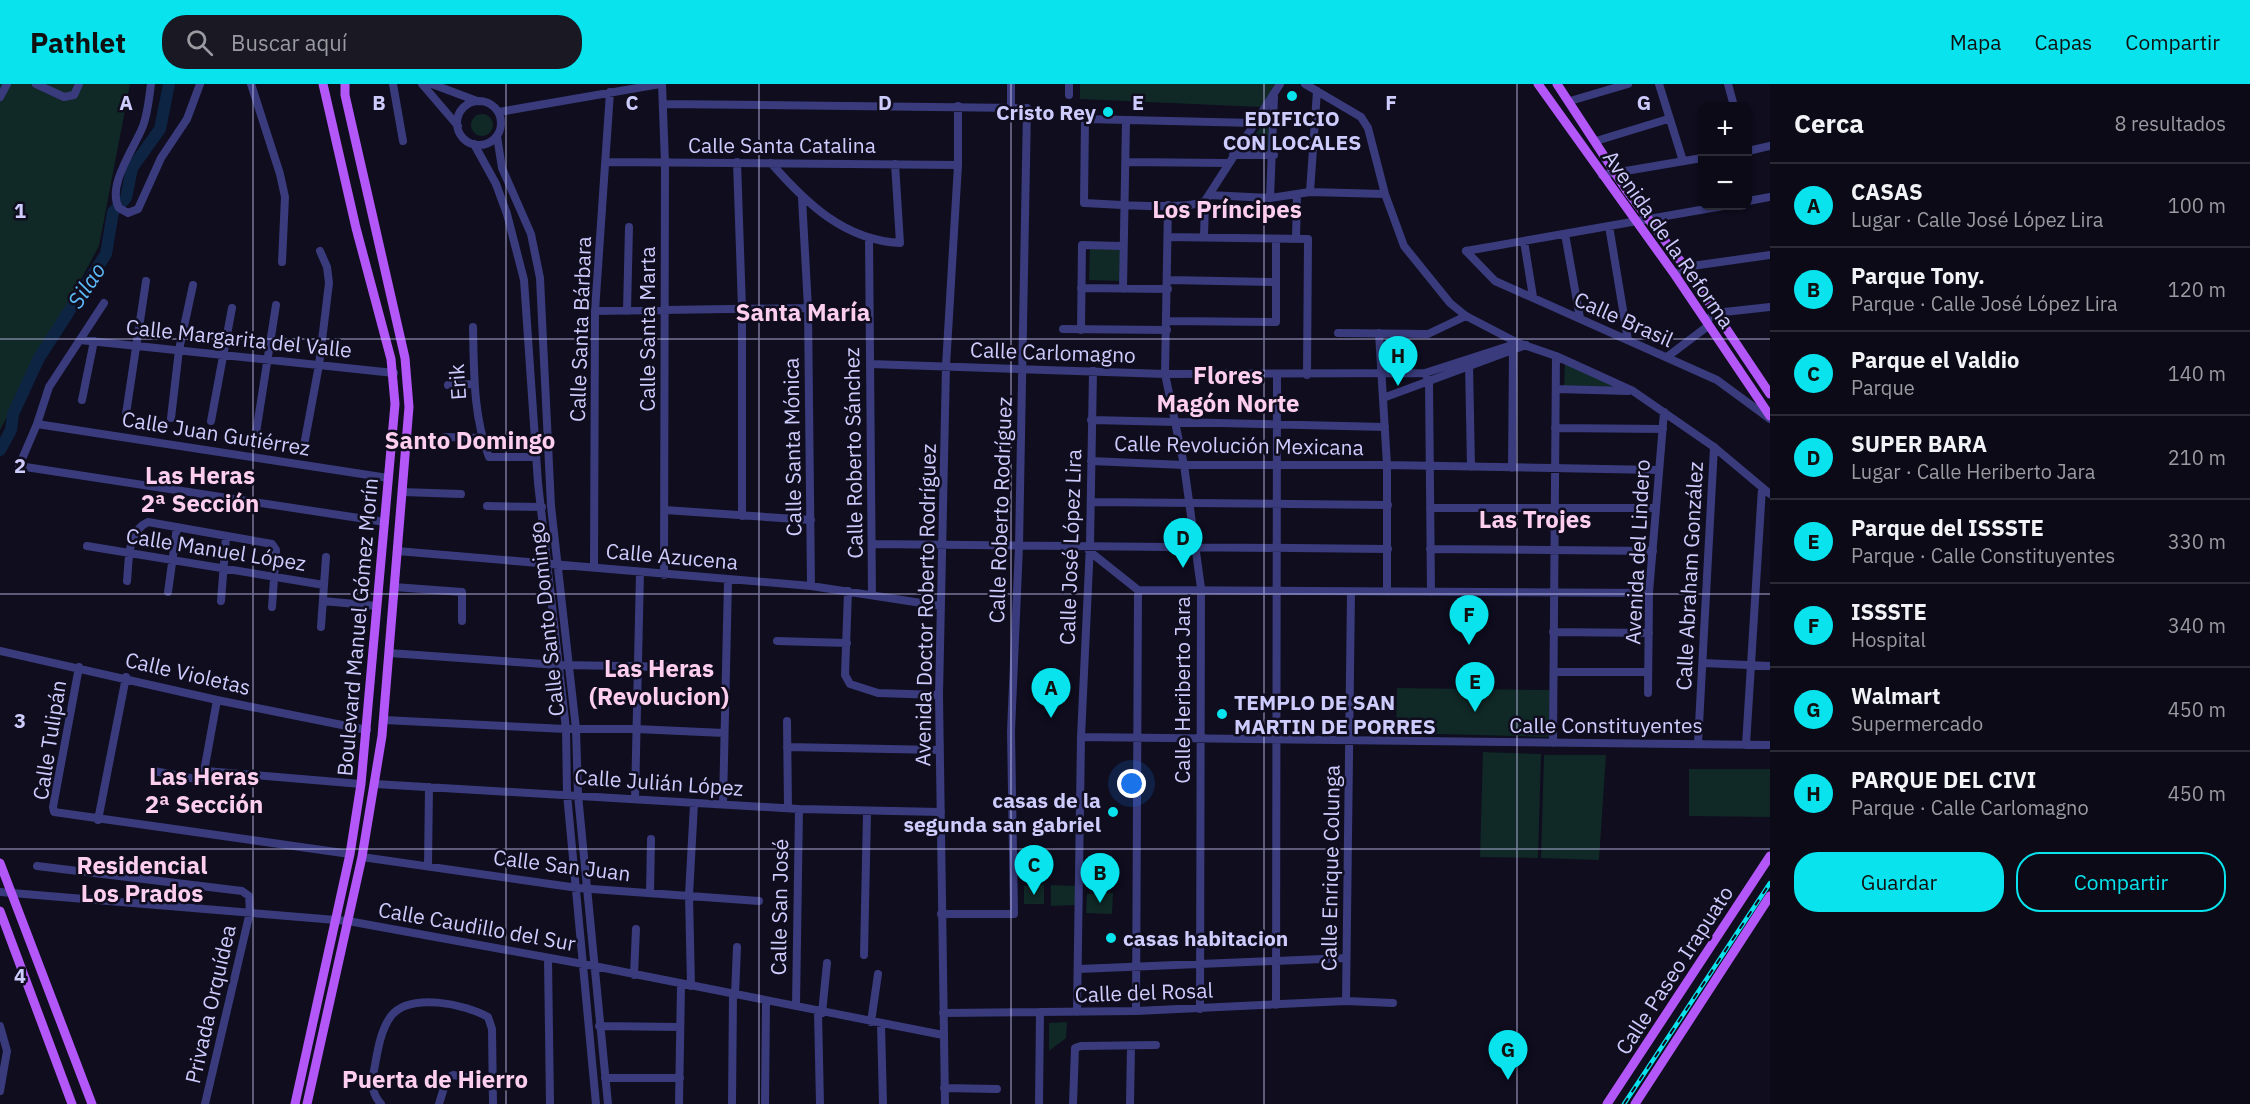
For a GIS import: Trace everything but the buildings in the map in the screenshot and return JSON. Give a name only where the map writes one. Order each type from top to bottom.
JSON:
[{"type":"main road","name":"Boulevard Manuel Gómez Morín","points":[[294,1104],[350,854],[361,784],[395,404],[394,373],[323,84]]},
{"type":"main road","name":"Boulevard Manuel Gómez Morín","points":[[307,1104],[362,857],[375,784],[384,720],[409,407],[408,374],[345,96],[345,84]]},
{"type":"main road","name":"Avenida de la Reforma","points":[[1538,84],[1675,274],[1770,417]]},
{"type":"main road","name":"Avenida de la Reforma","points":[[1557,84],[1614,171],[1685,267],[1770,394]]},
{"type":"main road","points":[[386,501],[402,497]]},
{"type":"main road","name":"Calle Paseo Irapuato","points":[[1607,1104],[1770,856]]},
{"type":"main road","points":[[1,870],[92,1104]]},
{"type":"main road","name":"Calle Paseo Irapuato","points":[[1635,1104],[1770,896]]},
{"type":"main road","points":[[0,911],[72,1104]]},
{"type":"main road","points":[[34,953],[39,978],[86,1104]]},
{"type":"main road","points":[[17,957],[30,982],[77,1104]]},
{"type":"street","points":[[0,97],[7,84]]},
{"type":"street","points":[[36,84],[64,97],[74,94],[79,84]]},
{"type":"street","points":[[151,84],[142,128],[121,173],[116,195],[119,208],[128,213],[138,209],[161,158],[187,119],[200,84]]},
{"type":"street","points":[[251,84],[280,174],[285,197],[282,262]]},
{"type":"street","points":[[393,84],[403,141]]},
{"type":"street","points":[[422,84],[458,127],[461,134],[474,144],[490,142],[497,136],[501,129],[499,112],[486,102],[477,101],[432,84]]},
{"type":"street","points":[[499,112],[661,84]]},
{"type":"street","name":"Calle Santa Marta","points":[[661,84],[665,163],[664,575]]},
{"type":"street","points":[[663,104],[1011,107],[1011,84]]},
{"type":"street","points":[[1069,84],[1069,95]]},
{"type":"street","points":[[1204,237],[1207,198],[1227,163],[1280,84]]},
{"type":"street","points":[[1305,84],[1361,117],[1368,128],[1386,194],[1404,246],[1443,294],[1466,316],[1522,344],[1556,356],[1633,391],[1714,447],[1770,494]]},
{"type":"street","points":[[1570,101],[1628,84]]},
{"type":"street","points":[[1659,84],[1668,119],[1683,161]]},
{"type":"street","points":[[1728,84],[1733,102]]},
{"type":"street","points":[[1310,192],[1317,91]]},
{"type":"street","name":"Calle Santa Bárbara","points":[[594,567],[595,311],[610,93]]},
{"type":"street","points":[[1270,198],[1274,155],[1274,96]]},
{"type":"street","points":[[458,127],[462,109],[477,101]]},
{"type":"street","name":"Avenida Doctor Roberto Rodríguez","points":[[945,1104],[939,695],[944,546],[946,366],[958,165],[958,106]]},
{"type":"street","name":"Calle Roberto Rodríguez","points":[[941,914],[1014,914],[1011,731],[1019,546],[1026,107],[1011,107]]},
{"type":"street","points":[[1255,123],[1085,119],[1084,203],[1168,205],[1196,204],[1207,198],[1270,198],[1297,196],[1310,192],[1386,194]]},
{"type":"street","points":[[1596,141],[1668,119]]},
{"type":"street","points":[[1123,289],[1126,121]]},
{"type":"street","name":"Calle Santo Domingo","points":[[497,136],[502,168],[531,234],[540,278],[551,506],[576,729],[578,795],[608,1104]]},
{"type":"street","name":"Calle Santo Domingo","points":[[474,144],[496,184],[516,243],[524,280],[536,457],[566,729],[567,794],[578,888],[596,1104]]},
{"type":"street","points":[[1752,150],[1770,146]]},
{"type":"street","points":[[1233,155],[1274,155]]},
{"type":"street","points":[[1602,175],[1614,171],[1698,159]]},
{"type":"street","name":"Calle Santa Catalina","points":[[606,162],[958,165]]},
{"type":"street","points":[[737,162],[742,308],[742,516]]},
{"type":"street","points":[[1126,162],[1227,163]]},
{"type":"street","points":[[771,163],[802,198],[818,212],[869,238],[900,243],[895,164]]},
{"type":"street","points":[[1296,238],[1297,196]]},
{"type":"street","points":[[1752,200],[1770,197]]},
{"type":"street","name":"Calle Santa Mónica","points":[[802,198],[808,308],[811,586]]},
{"type":"street","name":"Calle Heriberto Jara","points":[[1168,205],[1165,374],[1184,465],[1200,588],[1200,1009]]},
{"type":"street","points":[[1533,297],[1524,242],[1698,210]]},
{"type":"street","points":[[1609,226],[1628,340]]},
{"type":"street","points":[[627,311],[629,227]]},
{"type":"street","points":[[1565,234],[1580,318]]},
{"type":"street","points":[[1168,237],[1308,239],[1307,375]]},
{"type":"street","name":"Calle Roberto Sánchez","points":[[869,238],[872,595]]},
{"type":"street","points":[[1063,329],[1276,322],[1276,238]]},
{"type":"street","name":"Calle Brasil","points":[[1524,242],[1466,251],[1495,281],[1717,380],[1770,417]]},
{"type":"street","points":[[1081,330],[1082,245],[1123,246]]},
{"type":"street","points":[[305,440],[319,364],[329,283],[327,267],[320,251]]},
{"type":"street","points":[[1675,274],[1685,267],[1770,255]]},
{"type":"street","points":[[126,414],[146,281]]},
{"type":"street","points":[[1081,288],[1123,289],[1168,284],[1276,282]]},
{"type":"street","points":[[171,418],[179,350],[193,285]]},
{"type":"street","points":[[104,303],[49,387],[37,424],[19,466],[385,522]]},
{"type":"street","points":[[256,434],[276,305]]},
{"type":"street","points":[[1667,357],[1707,323],[1715,313],[1770,307]]},
{"type":"street","points":[[211,421],[232,308]]},
{"type":"street","points":[[595,311],[808,308]]},
{"type":"street","points":[[1338,333],[1428,334],[1466,316]]},
{"type":"street","name":"Erik","points":[[472,327],[474,384],[482,438]]},
{"type":"street","points":[[1379,333],[1387,465],[1388,592]]},
{"type":"street","name":"Calle Margarita del Valle","points":[[80,340],[394,373]]},
{"type":"street","points":[[82,400],[94,341]]},
{"type":"street","name":"Calle Carlomagno","points":[[870,364],[1165,374],[1425,374],[1513,350],[1522,344]]},
{"type":"street","name":"Calle Carlomagno","points":[[1383,398],[1522,344]]},
{"type":"street","points":[[1512,468],[1513,350]]},
{"type":"street","points":[[1553,743],[1556,356]]},
{"type":"street","points":[[1469,363],[1471,467]]},
{"type":"street","name":"Calle José López Lira","points":[[1077,1012],[1081,737],[1090,548],[1091,420],[1094,371]]},
{"type":"street","points":[[1425,374],[1429,382],[1431,592]]},
{"type":"street","points":[[1276,1005],[1274,962],[1277,375]]},
{"type":"street","points":[[448,385],[474,384]]},
{"type":"street","points":[[1556,389],[1633,391]]},
{"type":"street","name":"Avenida del Lindero","points":[[1648,693],[1649,593],[1665,412]]},
{"type":"street","points":[[1091,420],[1385,427]]},
{"type":"street","name":"Calle Juan Gutiérrez","points":[[37,424],[388,478]]},
{"type":"street","points":[[1555,428],[1663,429]]},
{"type":"street","points":[[445,437],[482,438],[489,457],[536,457]]},
{"type":"street","name":"Calle Abraham González","points":[[1698,743],[1714,447]]},
{"type":"street","name":"Calle Revolución Mexicana","points":[[1091,461],[1184,465],[1387,465],[1659,470]]},
{"type":"street","points":[[1746,745],[1762,488]]},
{"type":"street","points":[[402,497],[461,494]]},
{"type":"street","points":[[1091,502],[1388,505]]},
{"type":"street","points":[[487,506],[542,507]]},
{"type":"street","points":[[1430,508],[1554,510],[1656,508]]},
{"type":"street","points":[[665,510],[811,520]]},
{"type":"street","points":[[127,581],[130,554],[138,526],[148,522],[177,527],[276,546],[276,577],[272,607]]},
{"type":"street","points":[[168,592],[177,527]]},
{"type":"street","points":[[221,601],[226,537]]},
{"type":"street","points":[[872,544],[1090,548],[1196,546],[1388,549]]},
{"type":"street","name":"Calle Manuel López","points":[[87,546],[324,585],[321,627]]},
{"type":"street","points":[[1090,548],[1138,590],[1200,588],[1351,592],[1649,593]]},
{"type":"street","points":[[1430,549],[1653,551]]},
{"type":"street","name":"Calle Azucena","points":[[397,551],[811,586],[941,606]]},
{"type":"street","points":[[324,585],[326,556]]},
{"type":"street","points":[[635,800],[640,572]]},
{"type":"street","points":[[723,804],[728,580]]},
{"type":"street","points":[[394,587],[462,592],[462,621]]},
{"type":"street","points":[[1136,1011],[1139,967],[1138,590]]},
{"type":"street","points":[[848,591],[845,675],[850,684],[878,693],[939,695]]},
{"type":"street","name":"Calle Enrique Colunga","points":[[1346,1001],[1351,592]]},
{"type":"street","points":[[323,601],[377,606]]},
{"type":"street","points":[[1553,632],[1649,633]]},
{"type":"street","points":[[777,641],[847,643]]},
{"type":"street","name":"Calle Violetas","points":[[0,651],[126,677],[217,700],[367,730]]},
{"type":"street","points":[[389,653],[569,665],[637,664],[687,667]]},
{"type":"street","points":[[1703,663],[1770,666]]},
{"type":"street","name":"Calle Tulipán","points":[[79,667],[53,807],[58,814],[350,854]]},
{"type":"street","points":[[1554,672],[1648,672]]},
{"type":"street","points":[[98,820],[126,677]]},
{"type":"street","points":[[153,771],[196,780],[203,777],[206,771],[217,700]]},
{"type":"street","points":[[384,720],[566,729],[724,733]]},
{"type":"street","points":[[787,721],[788,808]]},
{"type":"street","name":"Calle Constituyentes","points":[[1081,737],[1349,742],[1770,745]]},
{"type":"street","points":[[787,747],[939,750]]},
{"type":"street","points":[[206,771],[361,784]]},
{"type":"street","name":"Calle Julián López","points":[[375,784],[567,794],[694,804],[867,812],[941,812]]},
{"type":"street","points":[[428,866],[429,787]]},
{"type":"street","points":[[691,986],[689,895],[694,804]]},
{"type":"street","name":"Calle San José","points":[[796,1006],[799,809]]},
{"type":"street","points":[[864,955],[867,812]]},
{"type":"street","points":[[650,893],[651,839]]},
{"type":"street","name":"Calle San Juan","points":[[362,857],[578,888],[759,901]]},
{"type":"street","points":[[36,866],[242,891],[249,896],[250,912]]},
{"type":"street","name":"Calle Caudillo del Sur","points":[[0,892],[348,921],[594,966],[766,1002],[943,1035]]},
{"type":"street","name":"Privada Orquídea","points":[[206,1104],[250,912]]},
{"type":"street","points":[[634,975],[636,929]]},
{"type":"street","points":[[732,1104],[737,947]]},
{"type":"street","points":[[1078,969],[1346,958]]},
{"type":"street","points":[[548,959],[550,1104]]},
{"type":"street","points":[[820,1104],[820,1012],[827,963]]},
{"type":"street","points":[[871,1022],[878,974]]},
{"type":"street","points":[[679,1104],[681,985]]},
{"type":"street","name":"Calle del Rosal","points":[[943,1013],[1136,1011],[1346,1001],[1393,1003]]},
{"type":"street","points":[[381,1104],[372,1088],[381,1035],[391,1017],[407,1005],[437,1002],[458,1005],[488,1017],[492,1029],[493,1104]]},
{"type":"street","points":[[765,1104],[766,1002]]},
{"type":"street","points":[[1039,1104],[1040,1012]]},
{"type":"street","points":[[881,1024],[883,1104]]},
{"type":"street","points":[[0,1026],[8,1051],[0,1091]]},
{"type":"street","points":[[599,1026],[680,1027]]},
{"type":"street","points":[[1073,1104],[1075,1048],[1080,1046],[1156,1045]]},
{"type":"street","points":[[1130,1104],[1131,1046]]},
{"type":"street","points":[[439,1104],[443,1083],[453,1075],[494,1082]]},
{"type":"street","points":[[605,1078],[680,1078]]},
{"type":"street","points":[[944,1088],[997,1089]]},
{"type":"green space","points":[[0,84],[130,84],[99,246],[0,430]]},
{"type":"green space","points":[[1080,84],[1276,84],[1261,107],[1080,99]]},
{"type":"green space","points":[[482,114],[490,117],[493,125],[490,133],[482,136],[474,133],[471,125],[474,117]]},
{"type":"green space","points":[[1270,114],[1271,152],[1243,151]]},
{"type":"green space","points":[[1090,247],[1122,248],[1121,281],[1089,280]]},
{"type":"green space","points":[[1565,363],[1626,389],[1564,387]]},
{"type":"green space","points":[[1397,688],[1553,690],[1553,737],[1396,733]]},
{"type":"green space","points":[[1483,752],[1541,754],[1538,858],[1480,857]]},
{"type":"green space","points":[[1544,755],[1606,755],[1599,860],[1541,858]]},
{"type":"green space","points":[[1689,769],[1770,769],[1770,817],[1689,816]]},
{"type":"green space","points":[[1044,885],[1044,904],[1024,904],[1024,886]]},
{"type":"green space","points":[[1051,885],[1077,886],[1076,905],[1051,906]]},
{"type":"green space","points":[[1113,893],[1112,914],[1086,913],[1087,894]]},
{"type":"green space","points":[[1067,1022],[1066,1038],[1049,1051],[1049,1023]]},
{"type":"waterway","name":"Silao","points":[[0,450],[11,430],[13,414],[39,358],[106,254],[113,212],[126,198],[132,168],[160,129],[169,84]]},
{"type":"railway","points":[[1624,1104],[1770,883]]},
{"type":"place","name":"EDIFICIO CON LOCALES","points":[[1292,96]]},
{"type":"place","name":"Cristo Rey","points":[[1108,112]]},
{"type":"place","name":"PARQUE DEL CIVI","points":[[1398,386]]},
{"type":"place","name":"SUPER BARA","points":[[1183,568]]},
{"type":"place","name":"ISSSTE","points":[[1469,645]]},
{"type":"place","name":"Parque del ISSSTE","points":[[1475,712]]},
{"type":"place","name":"TEMPLO DE SAN MARTIN DE PORRES","points":[[1222,714]]},
{"type":"place","name":"CASAS","points":[[1051,718]]},
{"type":"place","name":"casas de la segunda san gabriel","points":[[1113,812]]},
{"type":"place","name":"Parque el Valdio","points":[[1034,895]]},
{"type":"place","name":"Parque Tony.","points":[[1100,903]]},
{"type":"place","name":"casas habitacion","points":[[1111,938]]},
{"type":"place","name":"Walmart","points":[[1508,1080]]},
{"type":"district","name":"Los Príncipes","points":[[1227,209]]},
{"type":"district","name":"Santa María","points":[[803,312]]},
{"type":"district","name":"Flores Magón Norte","points":[[1228,389]]},
{"type":"district","name":"Santo Domingo","points":[[470,440]]},
{"type":"district","name":"Las Heras 2ª Sección","points":[[200,489]]},
{"type":"district","name":"Las Trojes","points":[[1535,519]]},
{"type":"district","name":"Las Heras (Revolucion)","points":[[659,682]]},
{"type":"district","name":"Las Heras 2ª Sección","points":[[204,790]]},
{"type":"district","name":"Residencial Los Prados","points":[[142,879]]},
{"type":"district","name":"Puerta de Hierro","points":[[435,1079]]}]
